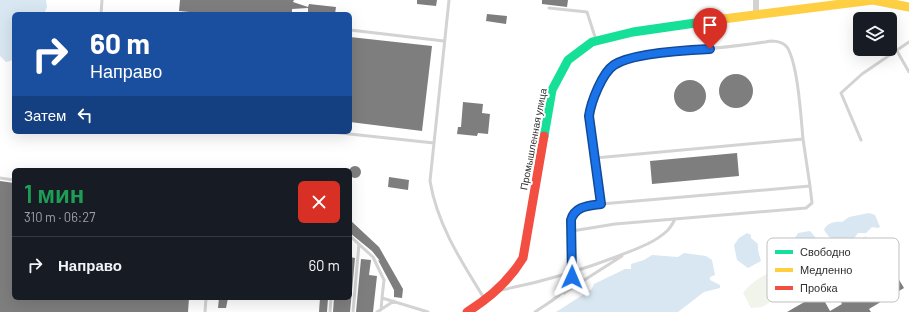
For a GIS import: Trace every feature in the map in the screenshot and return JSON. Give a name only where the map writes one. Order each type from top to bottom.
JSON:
[{"type":"street","points":[[756,0],[756,14]]},
{"type":"street","name":"Промышленная улица","points":[[467,312],[485,301],[496,291],[517,269],[523,258],[552,90],[568,60],[592,42],[633,32],[756,14],[873,0],[909,7]]},
{"type":"lane","points":[[101,12],[102,0]]},
{"type":"lane","points":[[449,0],[430,181],[440,222],[485,301]]},
{"type":"lane","points":[[549,8],[587,12],[596,40]]},
{"type":"lane","points":[[352,30],[444,41]]},
{"type":"lane","points":[[572,231],[615,224],[806,208],[812,203],[796,78],[790,53],[786,46],[779,41],[771,41],[654,54],[616,64],[605,76],[590,107],[589,116],[601,204]]},
{"type":"lane","points":[[861,140],[840,93],[862,74],[898,51],[909,42]]},
{"type":"lane","points":[[898,51],[909,72]]},
{"type":"lane","points":[[350,134],[434,143]]},
{"type":"lane","points":[[595,158],[803,139]]},
{"type":"lane","points":[[0,178],[12,180]]},
{"type":"lane","points":[[561,295],[568,286],[573,272],[571,220],[577,210],[601,204],[810,186]]},
{"type":"lane","points":[[535,312],[630,252],[656,239],[668,230],[675,219]]},
{"type":"lane","points":[[352,238],[373,257],[384,280],[381,310]]},
{"type":"lane","points":[[353,312],[359,244]]},
{"type":"lane","points":[[496,291],[573,272],[630,252]]},
{"type":"lane","points":[[382,298],[428,312]]},
{"type":"lane","points":[[205,312],[206,300]]},
{"type":"lane","points":[[330,312],[331,300]]},
{"type":"lane","points":[[377,312],[394,302]]},
{"type":"shaded area","points":[[0,0],[46,0],[47,7],[45,12],[12,12],[12,60],[6,62],[0,56]]},
{"type":"shaded area","points":[[869,213],[875,215],[880,227],[872,227],[866,233],[858,233],[854,238],[829,237],[824,230],[827,226],[832,223],[842,222],[849,217]]},
{"type":"shaded area","points":[[810,231],[816,238],[795,238],[798,233]]},
{"type":"shaded area","points":[[747,233],[751,235],[751,238],[758,244],[761,261],[748,268],[737,260],[734,245],[739,238]]},
{"type":"shaded area","points":[[684,253],[706,256],[712,260],[715,275],[710,277],[710,280],[720,285],[720,288],[704,292],[678,312],[556,312],[592,289],[594,284],[625,269],[631,269],[631,264],[644,260],[652,255],[678,257]]},
{"type":"shaded area","points":[[767,274],[767,302],[770,302],[762,307],[751,308],[743,293],[762,276]]},
{"type":"building","points":[[180,0],[294,0],[293,2],[308,7],[309,4],[336,7],[335,12],[308,12],[308,8],[292,9],[292,12],[179,11]]},
{"type":"building","points":[[417,0],[437,0],[436,6],[417,4]]},
{"type":"building","points":[[542,0],[568,0],[567,7],[542,4]]},
{"type":"building","points":[[487,14],[507,16],[506,24],[486,21]]},
{"type":"building","points":[[352,37],[432,46],[422,131],[352,122]]},
{"type":"building","points":[[736,74],[748,79],[753,91],[748,103],[736,108],[724,103],[719,91],[724,79]]},
{"type":"building","points":[[687,80],[693,80],[702,84],[706,96],[702,108],[693,112],[687,112],[678,108],[674,99],[674,93],[678,84]]},
{"type":"building","points":[[463,102],[483,104],[482,113],[490,114],[488,134],[478,133],[477,136],[457,134],[458,127],[461,127]]},
{"type":"building","points":[[737,153],[739,176],[652,184],[650,161]]},
{"type":"building","points":[[355,166],[361,172],[359,176],[355,178],[352,176],[351,168]]},
{"type":"building","points":[[389,177],[409,180],[408,190],[388,187]]},
{"type":"building","points":[[0,181],[12,183],[12,300],[189,300],[188,312],[0,312]]},
{"type":"building","points":[[352,222],[379,247],[403,289],[402,298],[394,297],[394,290],[378,260],[380,261],[372,251],[352,235]]},
{"type":"building","points":[[352,257],[355,258],[352,290]]},
{"type":"building","points":[[361,259],[371,260],[369,275],[377,276],[373,312],[356,312]]},
{"type":"building","points":[[899,280],[904,288],[899,291]]},
{"type":"building","points":[[219,300],[228,300],[226,308],[218,308]]},
{"type":"building","points":[[320,300],[328,300],[327,312],[319,312]]},
{"type":"building","points":[[334,300],[351,300],[350,312],[333,312]]},
{"type":"building","points":[[804,302],[825,302],[830,311],[842,304],[841,302],[881,302],[869,309],[871,312],[787,312]]},
{"type":"traffic: fast","points":[[544,136],[552,90],[568,60],[592,42],[633,32],[723,19]]},
{"type":"traffic: slow","points":[[723,19],[873,0],[909,7]]},
{"type":"traffic: jam","points":[[467,312],[483,301],[505,282],[523,258],[544,136]]},
{"type":"route","points":[[572,277],[571,220],[573,214],[583,207],[601,204],[589,116],[590,107],[608,70],[616,64],[647,55],[710,49]]}]
